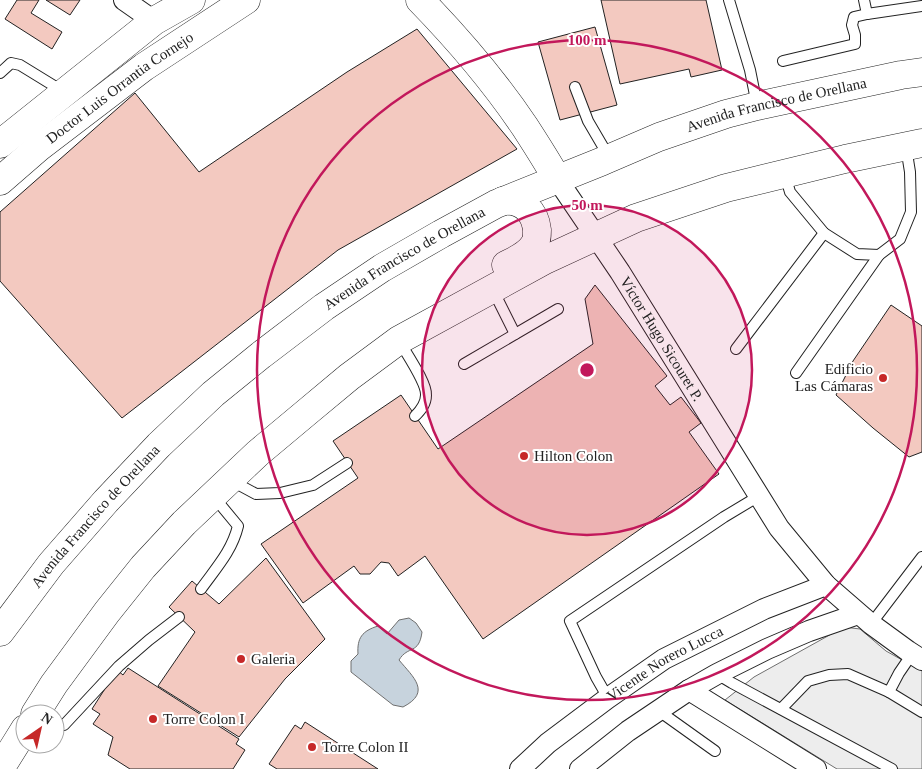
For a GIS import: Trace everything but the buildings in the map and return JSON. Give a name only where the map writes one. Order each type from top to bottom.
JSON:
[{"type":"main road","name":"Doctor Luis Orrantia Cornejo","points":[[5,133],[65,92],[154,21],[191,0]]},
{"type":"main road","name":"Doctor Luis Orrantia Cornejo","points":[[0,181],[38,148],[144,67],[246,0]]},
{"type":"main road","name":"Víctor Hugo Sicouret P.","points":[[420,0],[448,29],[488,76],[525,126],[557,179]]},
{"type":"main road","name":"Avenida Francisco de Orellana","points":[[0,632],[51,564],[106,501],[159,445],[213,394],[324,307],[391,263],[503,201],[659,137],[726,114],[758,106],[922,72]]},
{"type":"main road","points":[[399,340],[545,260],[636,218],[726,188],[914,144]]},
{"type":"main road","points":[[41,704],[107,612],[143,567],[184,523],[258,453],[306,412],[399,340],[439,303],[527,253],[535,244],[537,234],[537,225],[534,217],[521,204],[512,200],[503,201]]},
{"type":"main road","points":[[4,768],[15,748]]},
{"type":"street","points":[[124,0],[154,21]]},
{"type":"street","points":[[5,133],[38,148]]},
{"type":"street","name":"Víctor Hugo Sicouret P.","points":[[557,179],[620,272],[779,528],[826,585],[864,619],[917,657]]},
{"type":"street","name":"Vicente Norero Lucca","points":[[520,769],[548,743],[664,659],[764,609],[826,585]]},
{"type":"street","points":[[580,769],[628,731],[689,690],[717,674],[809,631],[864,619]]},
{"type":"street","points":[[689,690],[816,769]]},
{"type":"lane","points":[[729,0],[750,70],[758,106]]},
{"type":"lane","points":[[864,0],[867,14]]},
{"type":"lane","points":[[783,61],[855,44],[852,25],[854,17],[922,6]]},
{"type":"lane","points":[[0,73],[11,63],[20,65],[65,92]]},
{"type":"lane","points":[[575,87],[588,121],[610,158]]},
{"type":"lane","points":[[796,373],[879,255],[900,239],[911,212],[910,172],[914,144]]},
{"type":"lane","points":[[785,174],[790,192],[824,234],[857,254],[879,255]]},
{"type":"lane","points":[[736,349],[824,234]]},
{"type":"lane","points":[[493,289],[515,334]]},
{"type":"lane","points":[[464,364],[558,309]]},
{"type":"lane","points":[[399,340],[422,381],[426,394],[424,406],[415,416]]},
{"type":"lane","points":[[221,488],[256,494],[280,493],[313,485],[347,463]]},
{"type":"lane","points":[[201,589],[230,549],[238,526],[221,488]]},
{"type":"lane","points":[[608,698],[570,621],[759,496]]},
{"type":"lane","points":[[864,619],[922,557]]},
{"type":"lane","points":[[65,724],[119,666],[179,617]]},
{"type":"lane","points":[[888,692],[899,673],[917,657]]},
{"type":"lane","points":[[717,674],[892,769]]},
{"type":"lane","points":[[781,709],[808,681],[829,674],[848,674],[888,692],[922,712]]},
{"type":"lane","points":[[659,711],[715,750]]},
{"type":"shaded area","points":[[409,618],[416,623],[422,632],[421,639],[416,647],[402,655],[399,660],[414,678],[418,690],[417,696],[403,707],[393,705],[351,672],[351,661],[358,654],[360,639],[368,630],[378,626],[387,634],[399,620]]},
{"type":"shaded area","points":[[844,627],[860,629],[886,651],[922,671],[922,769],[837,769],[725,700],[754,677]]},
{"type":"place","name":"Edificio Las Cámaras","points":[[883,378]]},
{"type":"place","name":"Hilton Colon","points":[[524,456]]},
{"type":"place","name":"Galeria","points":[[241,659]]},
{"type":"place","name":"Torre Colon I","points":[[153,719]]},
{"type":"place","name":"Torre Colon II","points":[[312,747]]}]
